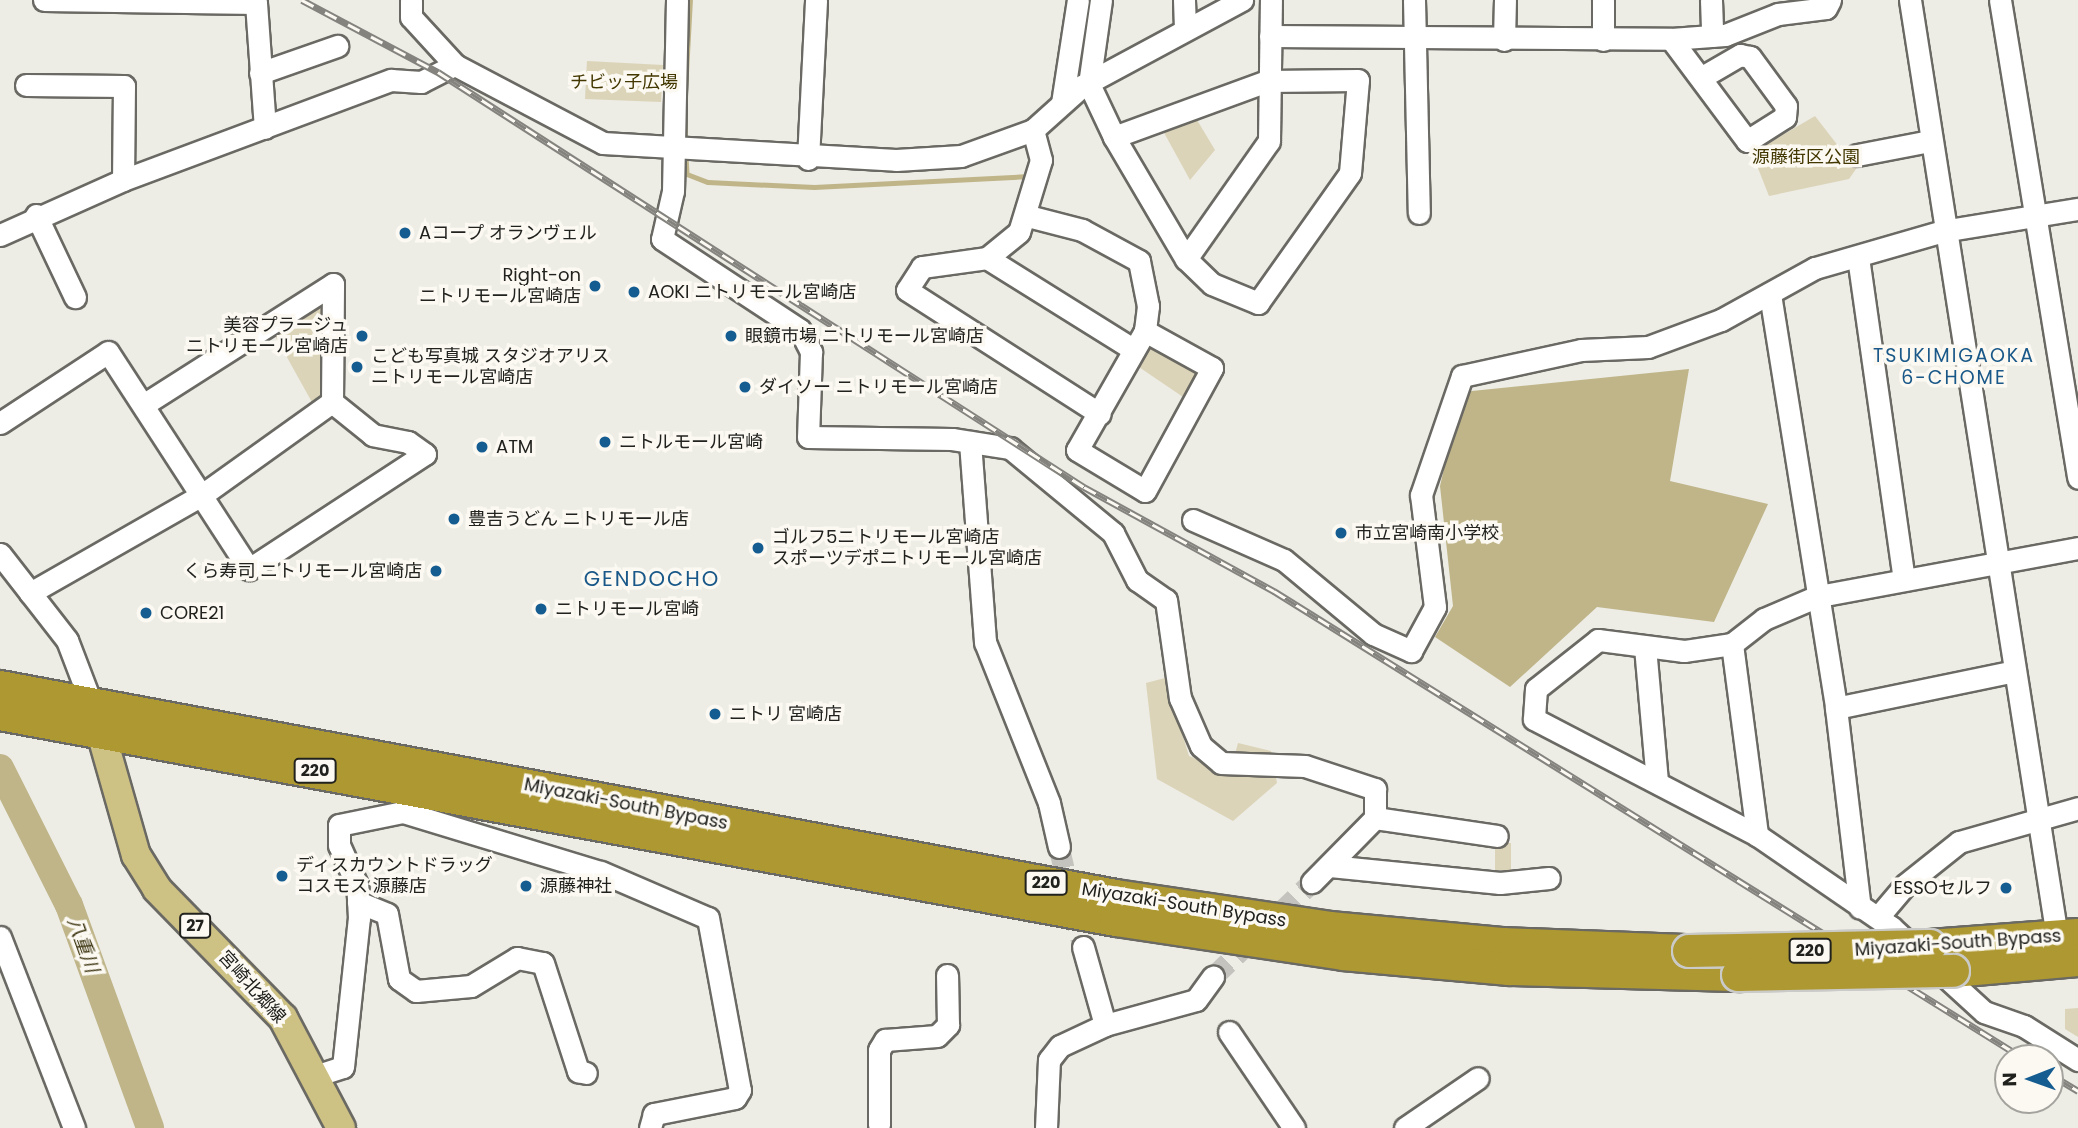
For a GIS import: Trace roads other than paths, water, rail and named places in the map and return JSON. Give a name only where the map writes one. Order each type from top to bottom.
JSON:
[{"type":"highway","name":"Miyazaki-South Bypass","points":[[0,687],[91,703],[405,788],[1303,924],[1504,944],[1689,951],[2071,944]]},
{"type":"highway","name":"Miyazaki-South Bypass","points":[[0,714],[1116,920],[1343,954],[1509,969],[1738,975],[1953,971],[2071,944]]},
{"type":"main road","name":"宮崎北郷線","points":[[91,703],[105,734],[136,855],[157,889],[283,1018],[318,1075],[341,1128]]},
{"type":"street","points":[[44,0],[256,3],[265,128]]},
{"type":"street","points":[[411,0],[411,17],[455,65],[603,143],[808,159],[961,156],[1033,130],[1062,103],[1089,84],[1185,28],[1242,0]]},
{"type":"street","points":[[677,0],[671,150],[673,191],[662,239],[676,254],[800,330],[811,352],[808,437],[970,442],[1010,448],[1113,533],[1137,580],[1166,600],[1180,698],[1201,746],[1221,763],[1305,766],[1360,780],[1375,789],[1375,818],[1312,882]]},
{"type":"street","points":[[808,159],[816,0]]},
{"type":"street","points":[[1062,103],[1077,0]]},
{"type":"street","points":[[1101,0],[1089,84],[1114,137],[1186,259],[1212,284],[1258,303],[1350,173],[1358,80],[1266,81],[1114,137]]},
{"type":"street","points":[[1184,0],[1185,28]]},
{"type":"street","points":[[1186,259],[1269,141],[1266,81],[1271,0]]},
{"type":"street","points":[[1413,0],[1419,213]]},
{"type":"street","points":[[1504,40],[1505,0]]},
{"type":"street","points":[[1603,0],[1603,40]]},
{"type":"street","points":[[1711,0],[1712,36]]},
{"type":"street","points":[[1270,36],[1413,35],[1504,40],[1671,39],[1712,36],[1778,14],[1826,8],[1830,0]]},
{"type":"street","points":[[1910,0],[1943,231],[2014,671],[2035,819],[2071,944]]},
{"type":"street","points":[[2000,0],[2078,478]]},
{"type":"street","points":[[1671,39],[1702,77]]},
{"type":"street","points":[[260,73],[337,46]]},
{"type":"street","points":[[0,235],[36,215],[123,180],[391,80],[421,82],[455,65]]},
{"type":"street","points":[[26,85],[124,86],[123,180]]},
{"type":"street","points":[[1033,130],[1041,160],[1028,216],[1020,232],[987,258],[922,267],[907,290],[1100,414]]},
{"type":"street","points":[[1857,155],[1930,141]]},
{"type":"street","points":[[1193,520],[1284,560],[1373,634],[1411,650],[1435,607],[1422,495],[1462,376],[1581,350],[1648,347],[1770,293],[1815,268],[1943,231],[2078,209]]},
{"type":"street","points":[[36,215],[75,297]]},
{"type":"street","points":[[987,258],[1140,340],[1212,368],[1144,491],[1077,450],[1140,340],[1148,306],[1139,261],[1082,230],[1028,216]]},
{"type":"street","points":[[1858,257],[1904,580]]},
{"type":"street","points":[[143,405],[333,284],[332,402]]},
{"type":"street","points":[[1770,293],[1869,912]]},
{"type":"street","points":[[0,423],[108,352],[249,569],[425,454],[408,442],[373,435],[332,402]]},
{"type":"street","points":[[30,593],[202,495],[332,402]]},
{"type":"street","points":[[970,442],[985,642],[1049,803],[1059,847]]},
{"type":"street","points":[[2078,548],[1818,596],[1764,619],[1732,644],[1685,651],[1598,640],[1536,689],[1534,719],[1757,835],[1869,912],[1984,1012],[2024,1026],[2078,1060]]},
{"type":"street","points":[[0,554],[78,659],[91,703]]},
{"type":"street","points":[[1732,644],[1757,835]]},
{"type":"street","points":[[1645,647],[1657,781]]},
{"type":"street","points":[[1836,708],[2014,671]]},
{"type":"street","points":[[318,1075],[343,1068],[358,902],[352,866],[339,845],[339,825],[405,788],[708,918],[740,1090],[736,1098],[654,1114],[650,1128]]},
{"type":"street","points":[[1869,912],[1959,842],[2078,808]]},
{"type":"street","points":[[1375,818],[1497,836]]},
{"type":"street","points":[[1330,866],[1500,883],[1549,878]]},
{"type":"street","points":[[358,902],[387,914],[399,979],[416,991],[471,986],[517,958],[543,963],[578,1071],[586,1073]]},
{"type":"street","points":[[0,937],[6,969],[74,1128]]},
{"type":"street","points":[[1083,947],[1105,1025]]},
{"type":"street","points":[[873,1127],[879,1050],[885,1040],[937,1036],[948,1025],[947,975]]},
{"type":"street","points":[[1046,1128],[1049,1060],[1060,1046],[1105,1025],[1196,1000],[1213,977]]},
{"type":"street","points":[[1228,1032],[1294,1128]]},
{"type":"street","points":[[1405,1128],[1478,1078]]},
{"type":"waterway","points":[[685,91],[690,0]]},
{"type":"waterway","points":[[685,120],[686,143]]},
{"type":"waterway","points":[[686,155],[687,174],[708,182],[814,187],[1029,176]]},
{"type":"waterway","name":"八重川","points":[[0,768],[69,905],[150,1128]]},
{"type":"tunnel","points":[[1059,847],[1083,947]]},
{"type":"tunnel","points":[[1213,977],[1312,882]]},
{"type":"railway","points":[[302,0],[438,72],[1084,487],[1274,591],[2001,1044]]},
{"type":"railway","points":[[2064,1082],[2078,1091]]},
{"type":"place","name":"Aコープ オランヴェル","points":[[405,233]]},
{"type":"place","name":"Right-on ニトリモール宮崎店","points":[[595,286]]},
{"type":"place","name":"AOKI ニトリモール宮崎店","points":[[634,292]]},
{"type":"place","name":"美容プラージュ ニトリモール宮崎店","points":[[362,336]]},
{"type":"place","name":"眼鏡市場 ニトリモール宮崎店","points":[[731,336]]},
{"type":"place","name":"こども写真城 スタジオアリス ニトリモール宮崎店","points":[[357,367]]},
{"type":"place","name":"ダイソー ニトリモール宮崎店","points":[[745,387]]},
{"type":"place","name":"ニトルモール宮崎","points":[[605,442]]},
{"type":"place","name":"ATM","points":[[482,447]]},
{"type":"place","name":"豊吉うどん ニトリモール店","points":[[454,519]]},
{"type":"place","name":"市立宮崎南小学校","points":[[1341,533]]},
{"type":"place","name":"ゴルフ5ニトリモール宮崎店 スポーツデポニトリモール宮崎店","points":[[758,548]]},
{"type":"place","name":"くら寿司 ニトリモール宮崎店","points":[[436,571]]},
{"type":"place","name":"ニトリモール宮崎","points":[[541,609]]},
{"type":"place","name":"CORE21","points":[[146,613]]},
{"type":"place","name":"ニトリ 宮崎店","points":[[715,714]]},
{"type":"place","name":"ディスカウントドラッグ コスモス 源藤店","points":[[282,876]]},
{"type":"place","name":"源藤神社","points":[[526,886]]},
{"type":"place","name":"ESSOセルフ","points":[[2006,888]]},
{"type":"district","name":"TSUKIMIGAOKA 6-CHOME","points":[[1954,367]]},
{"type":"district","name":"GENDOCHO","points":[[652,579]]},
{"type":"park label","name":"チビッ子広場","points":[[624,82]]},
{"type":"park label","name":"源藤街区公園","points":[[1806,157]]}]
